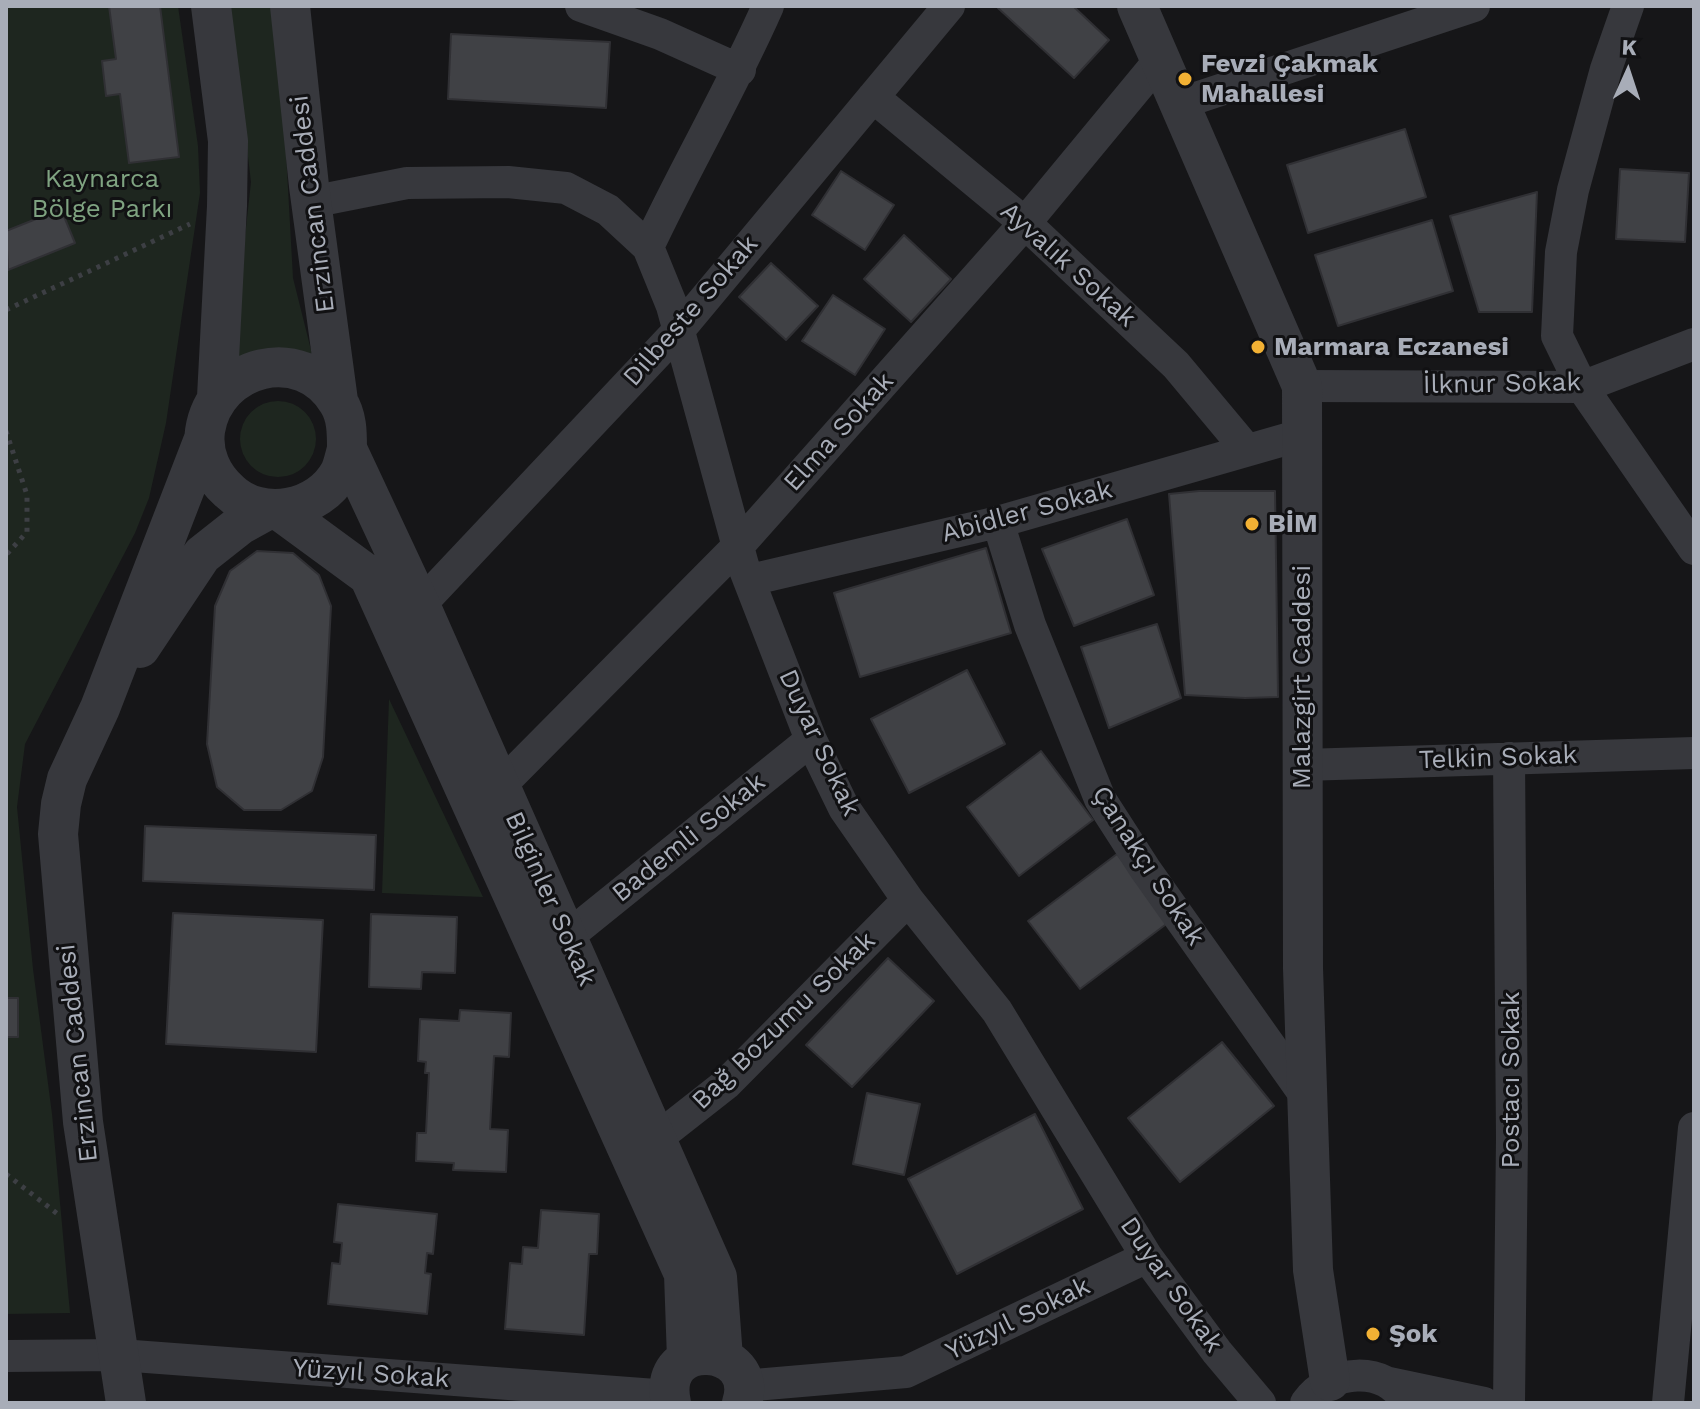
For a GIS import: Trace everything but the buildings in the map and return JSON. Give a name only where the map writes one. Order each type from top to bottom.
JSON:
[{"type":"street","name":"Erzincan Caddesi","points":[[126,1403],[83,1122],[58,834],[67,779],[100,708],[204,439],[207,417],[217,397],[228,141],[211,6]]},
{"type":"street","name":"Erzincan Caddesi","points":[[100,708],[202,555],[240,525],[274,509],[303,505],[324,492],[340,472],[347,449],[347,424],[338,401],[311,202],[290,6]]},
{"type":"street","points":[[581,6],[660,34],[740,70]]},
{"type":"street","points":[[311,202],[407,183],[508,182],[566,188],[608,210],[648,247],[678,182],[740,70],[768,6]]},
{"type":"street","name":"Dilbeste Sokak","points":[[420,605],[679,330],[949,6]]},
{"type":"street","name":"Malazgirt Caddesi","points":[[1137,6],[1302,386],[1303,968],[1318,1392]]},
{"type":"street","points":[[1178,104],[1474,6]]},
{"type":"street","points":[[1628,6],[1606,69],[1573,190],[1561,252],[1557,336],[1582,387],[1694,549]]},
{"type":"street","name":"Elma Sokak","points":[[500,786],[738,546],[1025,223],[1159,61]]},
{"type":"street","name":"Ayvalık Sokak","points":[[873,97],[1025,223],[1176,365],[1247,450]]},
{"type":"street","name":"Duyar Sokak","points":[[648,247],[672,306],[738,546],[811,740],[844,808],[908,900],[997,1011],[1147,1257],[1217,1352],[1260,1403]]},
{"type":"street","name":"İlknur Sokak","points":[[1302,386],[1582,387],[1694,344]]},
{"type":"street","points":[[217,397],[233,381],[253,370],[275,367],[300,371],[321,383],[338,401]]},
{"type":"street","name":"Abidler Sokak","points":[[750,580],[998,522],[1301,435]]},
{"type":"street","points":[[204,439],[208,461],[218,481],[234,497],[255,507],[274,509]]},
{"type":"street","name":"Bilginler Sokak","points":[[347,449],[420,605],[717,1277],[724,1376]]},
{"type":"street","name":"Bilginler Sokak","points":[[274,509],[369,576],[684,1274],[724,1376]]},
{"type":"street","name":"Çanakçı Sokak","points":[[998,522],[1030,625],[1100,799],[1145,869],[1307,1098]]},
{"type":"street","name":"Bademli Sokak","points":[[567,937],[811,740]]},
{"type":"street","name":"Telkin Sokak","points":[[1303,765],[1694,753]]},
{"type":"street","name":"Postacı Sokak","points":[[1509,758],[1512,1138],[1509,1403]]},
{"type":"street","name":"Bağ Bozumu Sokak","points":[[656,1139],[726,1084],[908,900]]},
{"type":"street","points":[[1668,1403],[1694,1128]]},
{"type":"street","name":"Yüzyıl Sokak","points":[[724,1376],[906,1372],[1147,1257]]},
{"type":"street","name":"Yüzyıl Sokak","points":[[6,1356],[120,1355],[360,1388],[670,1400]]},
{"type":"street","points":[[670,1400],[671,1378],[677,1367],[724,1376]]},
{"type":"street","points":[[1318,1392],[1350,1375],[1370,1376],[1398,1393],[1484,1403]]},
{"type":"path","points":[[6,310],[227,206]]},
{"type":"path","points":[[6,431],[27,495],[27,532],[6,555]]},
{"type":"path","points":[[6,1174],[100,1245]]},
{"type":"green space","name":"Kaynarca Bölge Parkı","points":[[6,6],[178,6],[198,146],[200,193],[166,423],[149,498],[135,533],[25,744],[17,807],[33,969],[52,1114],[70,1313],[6,1314]]},
{"type":"green space","points":[[230,6],[275,6],[293,278],[313,358],[235,364],[239,291],[251,182]]},
{"type":"green space","points":[[278,401],[292,404],[305,412],[313,425],[316,439],[313,453],[305,466],[292,474],[278,477],[264,474],[251,466],[243,453],[240,439],[243,425],[251,412],[264,404]]},
{"type":"green space","points":[[389,699],[483,897],[382,893]]},
{"type":"place","name":"Fevzi Çakmak Mahallesi","points":[[1185,79]]},
{"type":"place","name":"Marmara Eczanesi","points":[[1258,347]]},
{"type":"place","name":"BİM","points":[[1252,524]]},
{"type":"place","name":"Şok","points":[[1373,1334]]}]
